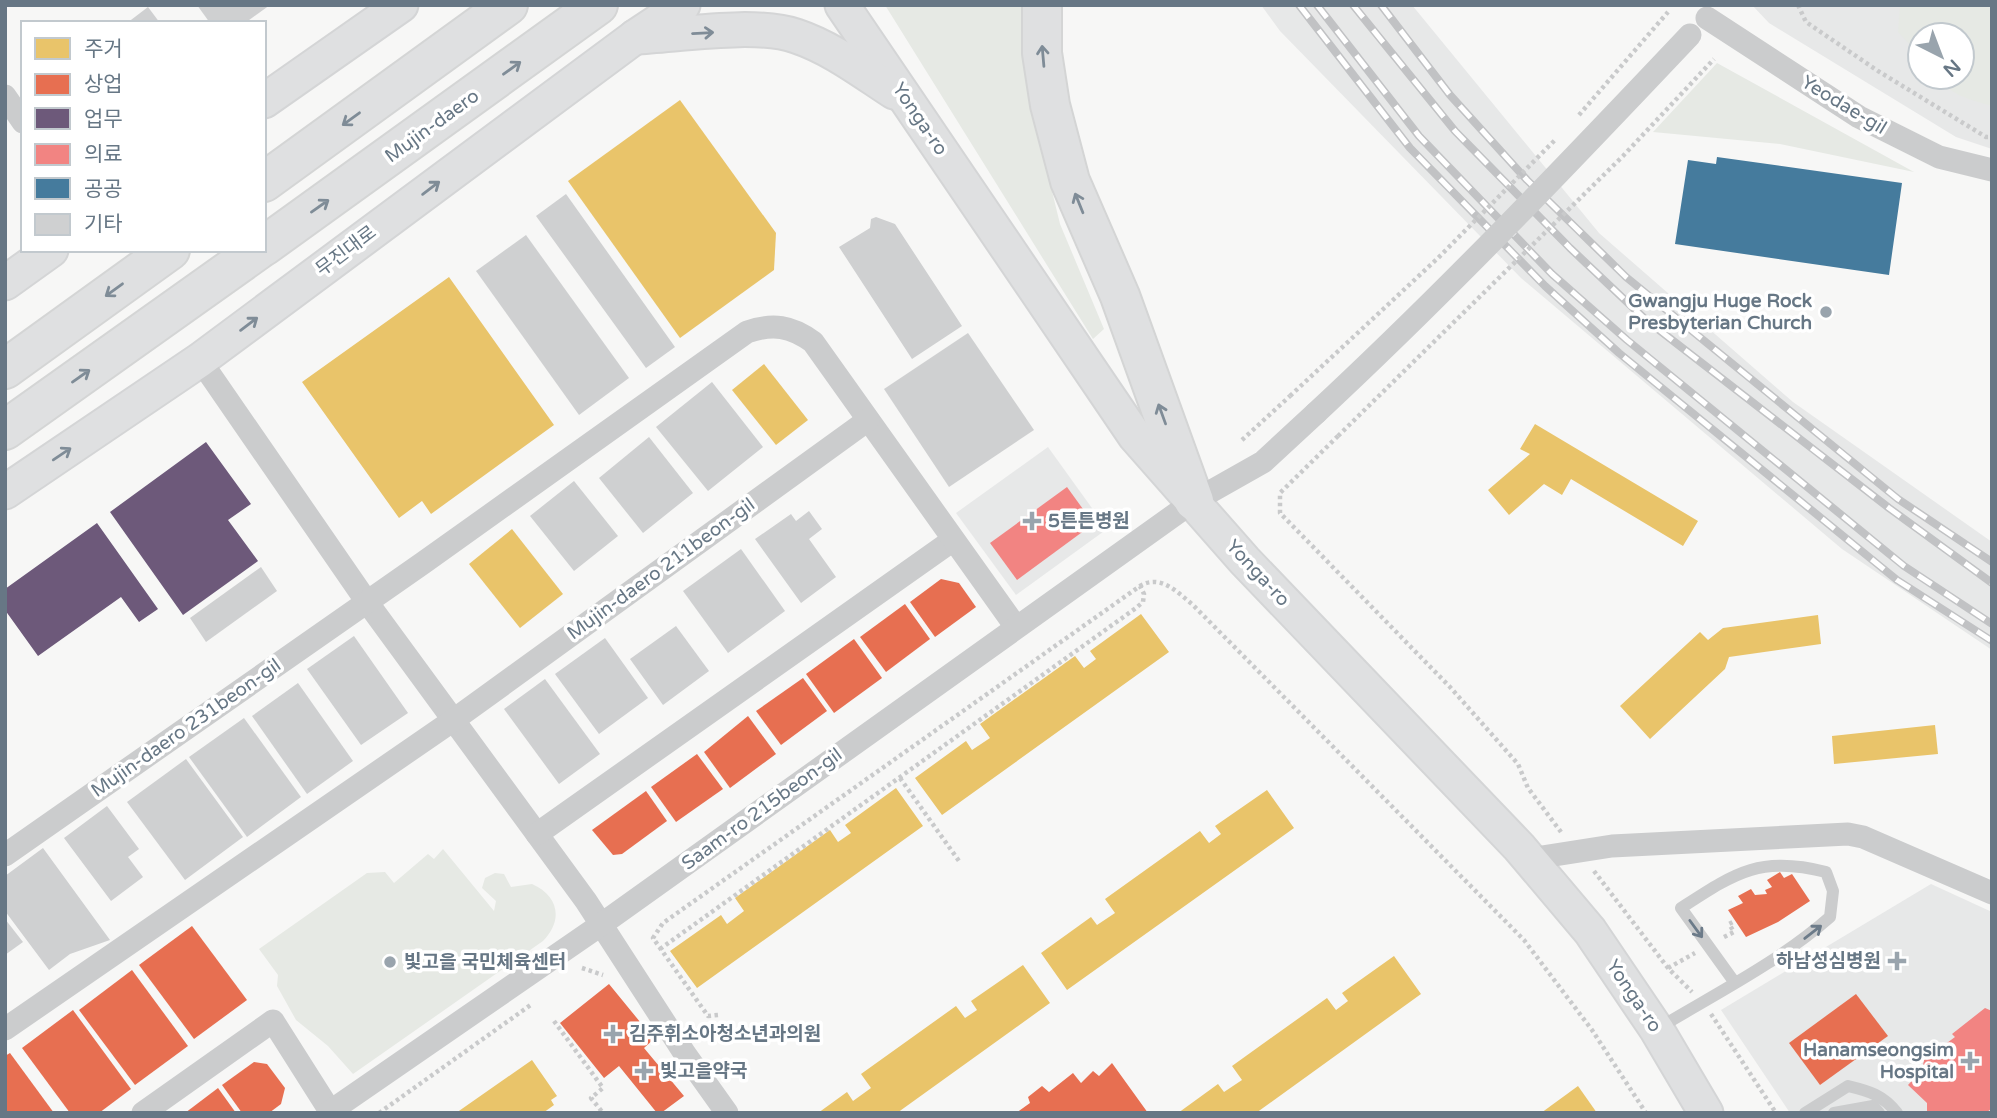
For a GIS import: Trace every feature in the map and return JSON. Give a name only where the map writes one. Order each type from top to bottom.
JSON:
[{"type":"highway","points":[[266,181],[508,5]]},
{"type":"highway","name":"Mujin-daero","points":[[266,245],[598,5]]},
{"type":"highway","points":[[1042,5],[1042,54],[1050,106],[1070,181],[1120,296],[1194,501]]},
{"type":"highway","points":[[5,369],[167,252]]},
{"type":"highway","points":[[5,430],[255,252]]},
{"type":"main road","points":[[266,100],[401,5]]},
{"type":"main road","points":[[635,37],[666,5]]},
{"type":"main road","name":"무진대로","points":[[5,492],[200,360],[635,37],[683,5]]},
{"type":"main road","name":"Yonga-ro","points":[[842,5],[1135,436],[1245,561],[1529,859],[1590,930],[1657,1030],[1706,1113]]},
{"type":"main road","points":[[635,37],[753,30],[795,36],[839,57],[908,101]]},
{"type":"main road","points":[[5,283],[48,252]]},
{"type":"street","name":"Saam-ro 215beon-gil","points":[[329,1112],[602,924],[1194,501],[1263,462],[1411,325],[1503,233],[1713,11]]},
{"type":"street","name":"Yeodae-gil","points":[[1713,11],[1860,117],[1939,157],[1992,170]]},
{"type":"street","points":[[5,96],[21,119]]},
{"type":"street","points":[[367,602],[747,331],[764,326],[782,326],[799,332],[813,342],[1016,627]]},
{"type":"street","points":[[200,360],[367,602],[455,719],[602,924],[685,1054],[727,1113]]},
{"type":"street","name":"Mujin-daero 211beon-gil","points":[[5,1029],[455,719],[868,420]]},
{"type":"street","points":[[537,834],[953,540]]},
{"type":"street","name":"Mujin-daero 231beon-gil","points":[[5,855],[367,602]]},
{"type":"street","points":[[1529,859],[1612,846],[1848,834],[1863,837],[1992,893]]},
{"type":"street","points":[[143,1113],[273,1021],[329,1112]]},
{"type":"lane","points":[[1657,1030],[1735,983],[1811,934],[1830,917],[1833,891],[1826,872],[1783,864],[1749,870],[1726,880],[1681,908],[1735,983]]},
{"type":"lane","points":[[1805,1113],[1848,1086],[1874,1093],[1887,1100],[1897,1113]]},
{"type":"lane","points":[[1834,1113],[1873,1106],[1880,1113]]},
{"type":"path","points":[[1798,5],[1806,22],[1878,71],[1986,137],[1992,138]]},
{"type":"path","points":[[1577,118],[1668,12]]},
{"type":"path","points":[[1714,59],[1585,194],[1280,493],[1280,513],[1450,687],[1518,764],[1528,788],[1630,915],[1668,968],[1703,1002],[1776,1113]]},
{"type":"path","points":[[1242,440],[1438,258],[1558,136]]},
{"type":"path","points":[[718,1015],[708,1016],[653,939],[663,923],[1140,586],[1148,581],[1161,581],[1192,604],[1524,940],[1592,1030],[1646,1113]]},
{"type":"path","points":[[660,949],[1136,608],[1143,602],[1144,594],[1140,586]]},
{"type":"path","points":[[900,778],[959,860]]},
{"type":"path","points":[[572,975],[583,967],[603,975]]},
{"type":"path","points":[[379,1113],[538,999]]},
{"type":"path","points":[[554,1021],[603,1088],[591,1098],[603,1113]]},
{"type":"shaded area","points":[[885,5],[1039,5],[1043,154],[1060,224],[1104,329],[1093,339]]},
{"type":"shaded area","points":[[1261,5],[1412,5],[1599,233],[1793,402],[1992,542],[1992,650],[1842,549],[1521,278],[1280,31]]},
{"type":"shaded area","points":[[1752,5],[1992,5],[1992,149],[1956,137],[1769,23]]},
{"type":"shaded area","points":[[1900,5],[1992,5],[1992,106],[1952,91],[1976,91],[1976,21],[1906,21],[1906,40],[1898,32]]},
{"type":"shaded area","points":[[1717,63],[1914,172],[1780,144],[1653,132]]},
{"type":"shaded area","name":"5튼튼병원","points":[[1048,447],[1107,529],[1016,595],[956,513]]},
{"type":"shaded area","name":"빛고을 국민체육센터","points":[[443,849],[494,911],[496,901],[482,888],[485,878],[495,873],[504,874],[511,887],[532,884],[541,889],[548,895],[555,909],[554,925],[543,941],[353,1074],[328,1046],[296,1020],[277,986],[278,975],[259,949],[367,873],[385,872],[394,883],[428,854],[434,859]]},
{"type":"shaded area","name":"하남성심병원","points":[[1931,884],[1992,912],[1992,1113],[1790,1113],[1721,1010]]},
{"type":"building: 주거","points":[[680,100],[776,233],[774,270],[680,338],[568,181]]},
{"type":"building: 주거","points":[[449,277],[554,425],[431,514],[422,501],[399,518],[302,382]]},
{"type":"building: 주거","points":[[764,364],[808,420],[776,445],[732,390]]},
{"type":"building: 주거","points":[[1535,424],[1698,521],[1683,546],[1571,479],[1562,495],[1544,484],[1509,515],[1488,490],[1530,454],[1520,449]]},
{"type":"building: 주거","points":[[512,529],[563,594],[520,628],[469,564]]},
{"type":"building: 주거","points":[[1141,614],[1169,652],[942,815],[915,778],[966,741],[972,750],[990,738],[980,724],[1075,656],[1084,668],[1096,659],[1090,651]]},
{"type":"building: 주거","points":[[1818,615],[1821,644],[1729,657],[1725,669],[1650,739],[1620,706],[1700,632],[1708,640],[1723,628]]},
{"type":"building: 주거","points":[[1935,725],[1938,754],[1834,764],[1832,736]]},
{"type":"building: 주거","points":[[896,788],[923,826],[697,988],[670,951],[721,915],[727,924],[744,911],[735,898],[830,830],[838,842],[851,833],[845,825]]},
{"type":"building: 주거","points":[[1267,790],[1294,828],[1067,990],[1041,953],[1091,917],[1097,925],[1115,913],[1105,899],[1200,831],[1209,843],[1221,834],[1215,826]]},
{"type":"building: 주거","points":[[1394,956],[1421,994],[1256,1113],[1178,1113],[1218,1084],[1224,1092],[1242,1080],[1232,1066],[1327,998],[1336,1010],[1348,1001],[1342,993]]},
{"type":"building: 주거","points":[[1023,965],[1050,1003],[897,1113],[818,1113],[847,1092],[853,1101],[871,1088],[861,1074],[956,1006],[965,1018],[977,1010],[971,1001]]},
{"type":"building: 주거","points":[[532,1060],[557,1096],[551,1100],[554,1105],[543,1113],[456,1113]]},
{"type":"building: 주거","points":[[1578,1086],[1597,1113],[1541,1113]]},
{"type":"building: 상업","points":[[941,579],[959,583],[976,607],[935,637],[910,602]]},
{"type":"building: 상업","points":[[905,604],[930,639],[886,672],[860,637]]},
{"type":"building: 상업","points":[[854,639],[882,678],[834,713],[806,674]]},
{"type":"building: 상업","points":[[803,678],[827,711],[781,745],[756,711]]},
{"type":"building: 상업","points":[[748,716],[776,754],[730,788],[704,752]]},
{"type":"building: 상업","points":[[697,754],[723,789],[676,822],[651,787]]},
{"type":"building: 상업","points":[[646,791],[667,821],[622,854],[613,855],[592,830]]},
{"type":"building: 상업","points":[[1780,872],[1784,878],[1792,874],[1810,901],[1778,922],[1746,937],[1728,910],[1743,903],[1738,896],[1751,889],[1755,895],[1767,894],[1765,890],[1772,887],[1767,880]]},
{"type":"building: 상업","points":[[192,926],[247,1000],[194,1039],[139,965]]},
{"type":"building: 상업","points":[[132,970],[188,1046],[135,1085],[79,1010]]},
{"type":"building: 상업","points":[[609,984],[654,1039],[644,1048],[684,1096],[661,1113],[657,1113],[619,1066],[604,1078],[560,1023]]},
{"type":"building: 상업","points":[[1856,994],[1888,1036],[1820,1085],[1789,1043]]},
{"type":"building: 상업","points":[[73,1010],[131,1089],[99,1113],[70,1113],[22,1048]]},
{"type":"building: 상업","points":[[10,1053],[54,1113],[5,1113],[5,1056]]},
{"type":"building: 상업","points":[[254,1062],[267,1064],[285,1088],[281,1104],[269,1113],[242,1113],[222,1085]]},
{"type":"building: 상업","points":[[1112,1063],[1148,1113],[1016,1113],[1030,1103],[1028,1097],[1042,1086],[1049,1092],[1073,1073],[1081,1083],[1093,1071],[1099,1076]]},
{"type":"building: 상업","points":[[218,1088],[236,1113],[185,1113]]},
{"type":"building: 업무","points":[[206,442],[251,504],[228,520],[258,561],[183,615],[110,512]]},
{"type":"building: 업무","points":[[97,523],[158,609],[139,622],[121,597],[38,656],[5,610],[5,589]]},
{"type":"building: 의료","points":[[1067,487],[1088,516],[1085,530],[1017,580],[990,543]]},
{"type":"building: 의료","points":[[1985,1008],[1992,1011],[1992,1108],[1986,1113],[1927,1113],[1927,1103],[1908,1085],[1922,1070],[1924,1060],[1955,1037],[1952,1034]]},
{"type":"building: 공공","points":[[1717,157],[1902,183],[1889,275],[1675,244],[1688,160],[1716,164]]},
{"type":"building: 기타","points":[[197,5],[270,5],[248,21],[209,21]]},
{"type":"building: 기타","points":[[148,7],[158,21],[130,21]]},
{"type":"building: 기타","points":[[566,194],[675,347],[646,368],[536,216]]},
{"type":"building: 기타","points":[[876,217],[895,224],[962,326],[912,359],[839,247],[870,228],[871,219]]},
{"type":"building: 기타","points":[[526,235],[629,378],[579,415],[476,271]]},
{"type":"building: 기타","points":[[968,333],[1034,430],[949,487],[884,389]]},
{"type":"building: 기타","points":[[712,382],[763,447],[708,491],[656,427]]},
{"type":"building: 기타","points":[[649,437],[693,493],[643,533],[599,478]]},
{"type":"building: 기타","points":[[574,481],[618,536],[574,571],[530,516]]},
{"type":"building: 기타","points":[[809,511],[822,529],[809,539],[836,577],[801,603],[755,539],[791,514],[796,521]]},
{"type":"building: 기타","points":[[741,549],[785,611],[728,653],[683,591]]},
{"type":"building: 기타","points":[[261,567],[277,591],[206,642],[190,618]]},
{"type":"building: 기타","points":[[676,626],[709,671],[663,705],[630,659]]},
{"type":"building: 기타","points":[[354,636],[408,713],[361,745],[307,669]]},
{"type":"building: 기타","points":[[605,638],[648,698],[599,734],[555,674]]},
{"type":"building: 기타","points":[[545,679],[600,754],[559,784],[504,709]]},
{"type":"building: 기타","points":[[298,683],[353,761],[307,794],[252,716]]},
{"type":"building: 기타","points":[[244,718],[301,797],[247,837],[189,757]]},
{"type":"building: 기타","points":[[186,759],[243,837],[185,880],[127,802]]},
{"type":"building: 기타","points":[[107,806],[139,849],[128,857],[143,877],[111,901],[64,838]]},
{"type":"building: 기타","points":[[43,848],[110,940],[70,954],[49,970],[5,911],[5,876]]},
{"type":"building: 기타","points":[[5,919],[23,942],[5,955]]},
{"type":"railway","points":[[1299,5],[1410,148],[1545,286],[1619,353],[1897,580],[1992,641]]},
{"type":"railway","points":[[1317,5],[1419,136],[1552,274],[1627,340],[1904,566],[1992,624]]},
{"type":"railway","points":[[1353,5],[1455,131],[1570,248],[1645,319],[1889,508],[1992,583]]},
{"type":"railway","points":[[1381,5],[1450,95],[1527,180],[1626,277],[1898,499],[1992,562]]},
{"type":"place","name":"Gwangju Huge Rock Presbyterian Church","points":[[1826,312]]},
{"type":"place","name":"5튼튼병원","points":[[1032,521]]},
{"type":"place","name":"하남성심병원","points":[[1897,961]]},
{"type":"place","name":"빛고을 국민체육센터","points":[[390,962]]},
{"type":"place","name":"김주휘소아청소년과의원","points":[[613,1034]]},
{"type":"place","name":"Hanamseongsim Hospital","points":[[1970,1061]]},
{"type":"place","name":"빛고을약국","points":[[644,1071]]}]
